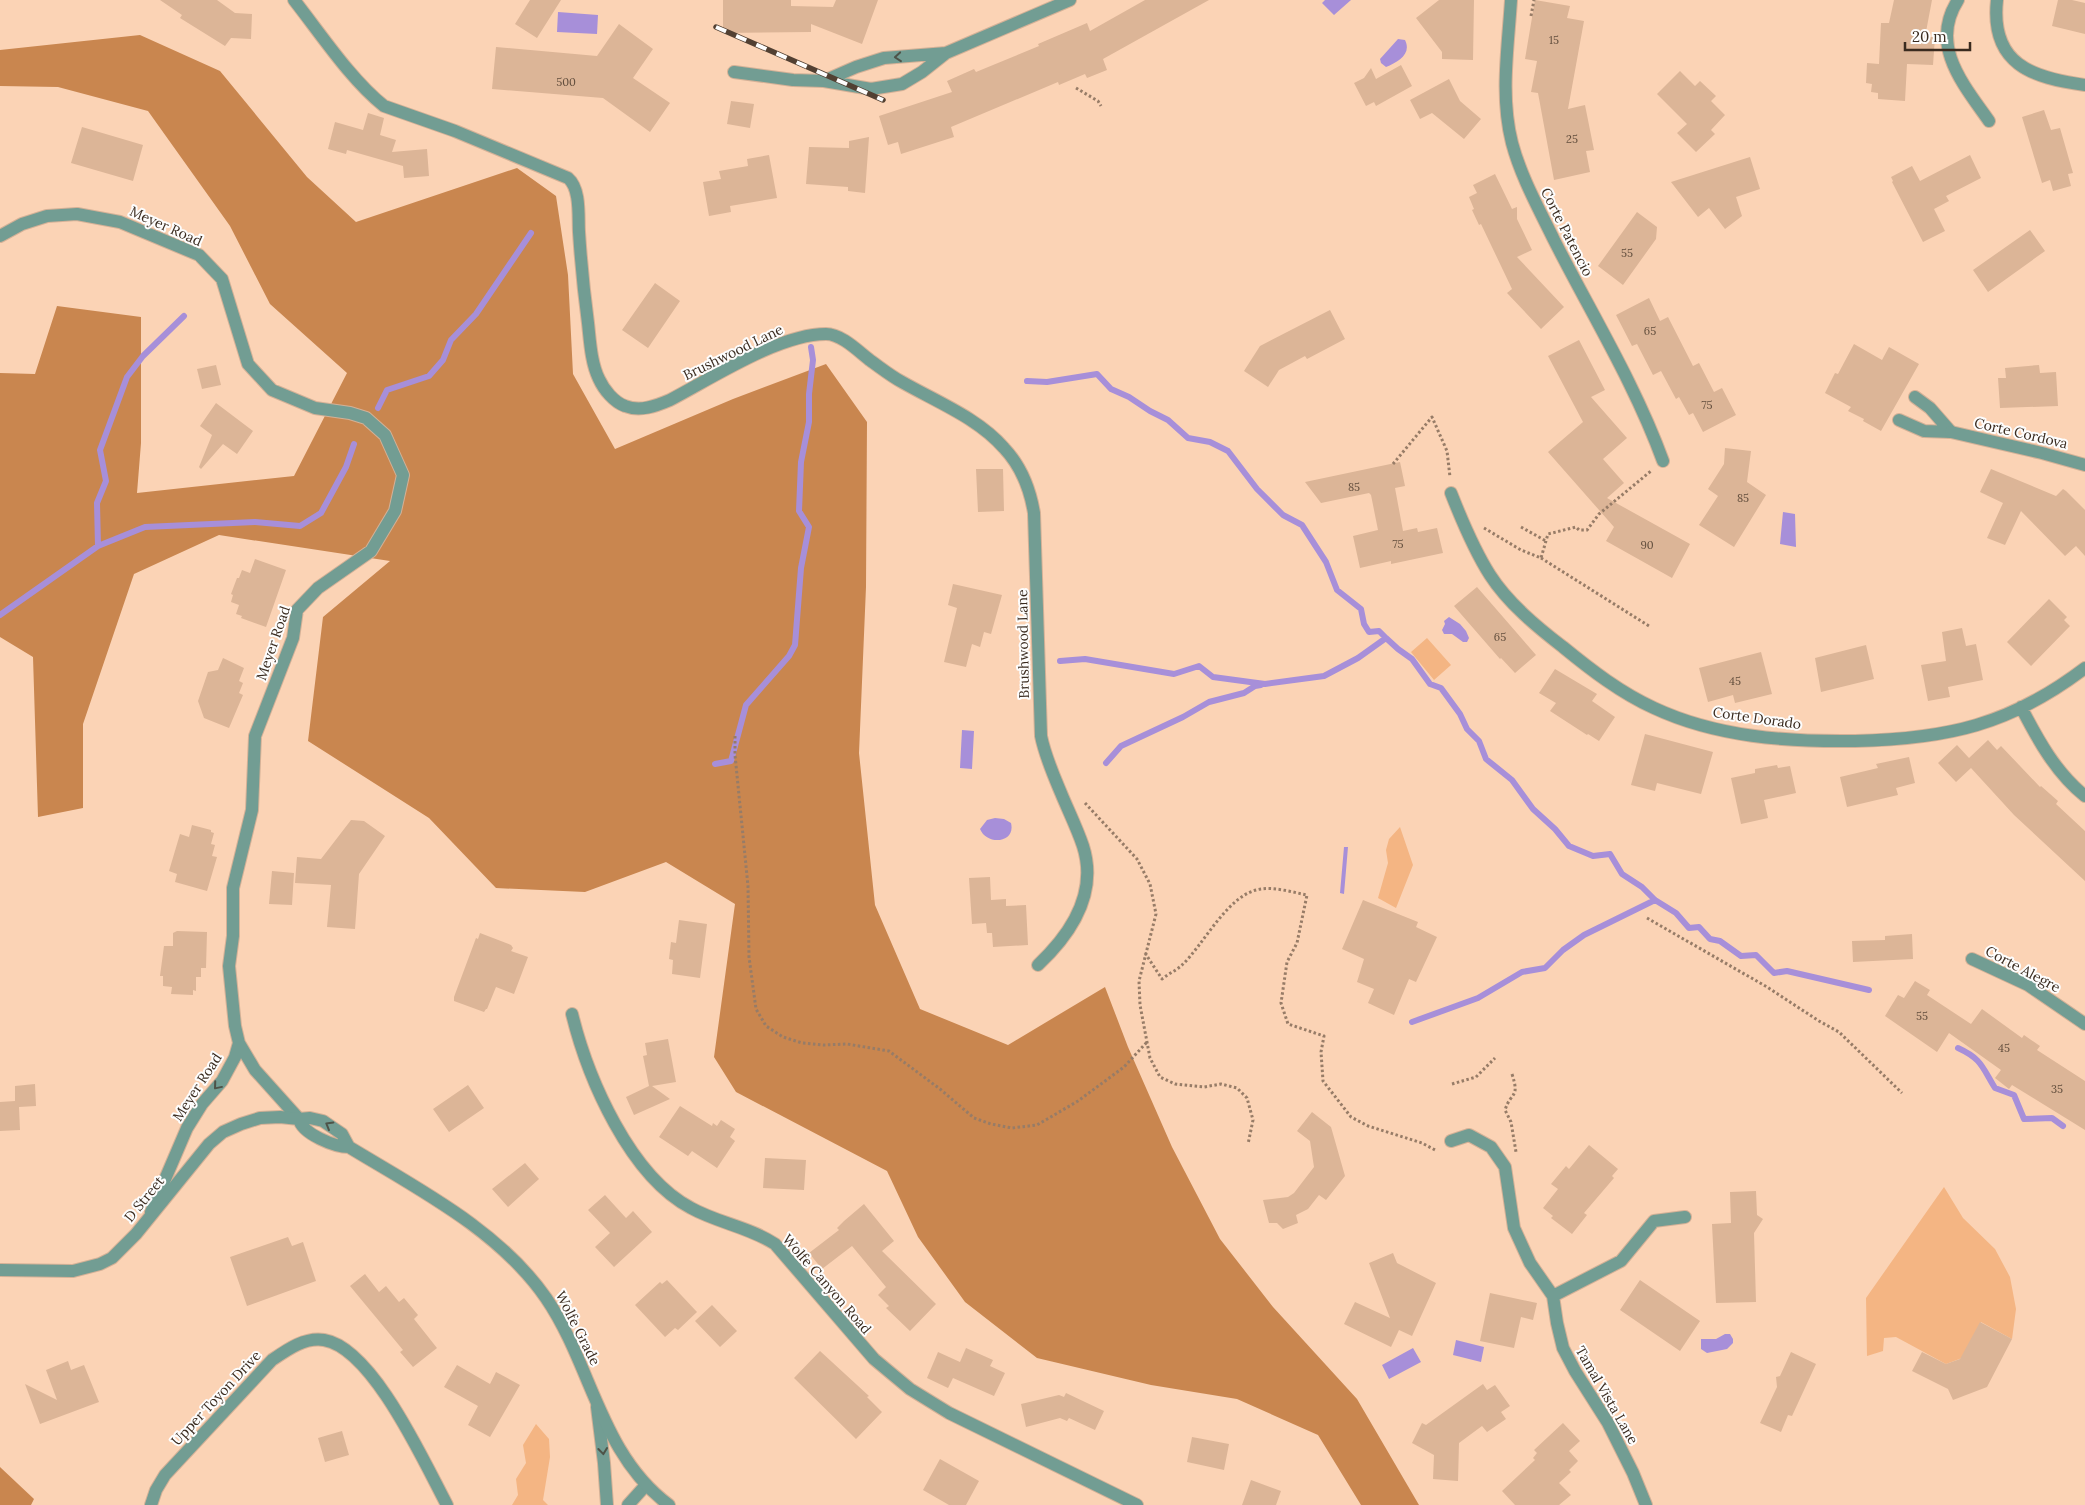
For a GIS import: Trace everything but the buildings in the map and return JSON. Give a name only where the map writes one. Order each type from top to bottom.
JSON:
[{"type":"street","name":"Brushwood Lane","points":[[294,0],[375,100],[384,106],[476,139],[493,148],[568,178],[573,182],[578,205],[581,262],[591,350],[598,378],[614,400],[624,406],[633,408],[654,406],[783,342],[804,336],[829,334],[847,343],[903,383],[985,430],[1012,457],[1031,495],[1034,513],[1041,736],[1047,762],[1083,846],[1087,871],[1084,896],[1079,913],[1056,946],[1038,964]]},
{"type":"street","points":[[734,72],[793,80],[824,81],[871,89],[892,87],[912,79],[946,53],[1070,0]]},
{"type":"street","name":"Corte Patencio","points":[[1511,0],[1505,91],[1509,125],[1517,158],[1544,220],[1645,416],[1663,461]]},
{"type":"street","points":[[1958,0],[1950,15],[1946,35],[1948,50],[1963,83],[1989,121]]},
{"type":"street","points":[[1997,0],[1996,17],[1999,31],[2007,52],[2017,64],[2033,74],[2085,85]]},
{"type":"street","points":[[824,81],[856,67],[884,58],[946,53]]},
{"type":"street","name":"Meyer Road","points":[[0,236],[22,224],[46,216],[77,214],[120,222],[199,255],[222,279],[248,364],[272,390],[315,408],[350,413],[366,418],[386,435],[403,475],[395,511],[371,551],[318,588],[297,610],[293,638],[255,736],[252,810],[233,888],[233,936],[229,966],[235,1026],[239,1043],[235,1057],[222,1081],[202,1104],[187,1128],[148,1219]]},
{"type":"street","points":[[1916,397],[1930,408],[1950,432]]},
{"type":"street","name":"Corte Cordova","points":[[1899,420],[1924,431],[1950,432],[2033,450],[2085,465]]},
{"type":"street","name":"Corte Dorado","points":[[1452,493],[1474,547],[1487,570],[1502,590],[1527,616],[1563,648],[1638,701],[1672,716],[1709,727],[1748,735],[1805,741],[1901,739],[1944,734],[1988,722],[2021,708],[2058,687],[2085,668]]},
{"type":"street","points":[[2021,708],[2050,758],[2066,778],[2085,796]]},
{"type":"street","name":"Corte Alegre","points":[[1972,959],[2028,985],[2085,1024]]},
{"type":"street","name":"Wolfe Canyon Road","points":[[572,1014],[587,1063],[605,1104],[637,1159],[657,1184],[691,1208],[716,1220],[757,1233],[775,1244],[874,1360],[925,1398],[949,1413],[1137,1505]]},
{"type":"street","name":"Wolfe Grade","points":[[239,1043],[255,1070],[299,1119],[300,1124],[309,1133],[336,1146],[349,1147],[464,1219],[501,1248],[522,1269],[540,1289],[554,1310],[573,1346],[596,1402],[620,1450],[646,1485],[669,1505]]},
{"type":"street","name":"D Street","points":[[0,1270],[74,1271],[100,1264],[122,1250],[201,1152],[223,1132],[260,1118],[280,1117],[299,1119]]},
{"type":"street","name":"Tamal Vista Lane","points":[[1451,1141],[1469,1134],[1491,1147],[1505,1167],[1514,1228],[1530,1263],[1553,1296],[1563,1348],[1575,1372],[1608,1423],[1633,1472],[1646,1505]]},
{"type":"street","points":[[1553,1296],[1621,1262],[1654,1221],[1685,1217]]},
{"type":"street","name":"Upper Toyon Drive","points":[[152,1505],[156,1490],[165,1474],[272,1360],[289,1348],[307,1341],[324,1340],[338,1344],[358,1360],[383,1390],[447,1505]]},
{"type":"street","points":[[596,1402],[607,1505]]},
{"type":"street","points":[[628,1505],[646,1485]]},
{"type":"path","points":[[1531,16],[1534,0]]},
{"type":"path","points":[[1076,88],[1098,101],[1101,106]]},
{"type":"path","points":[[1393,464],[1432,417],[1447,451],[1452,493]]},
{"type":"path","points":[[1541,558],[1548,534],[1576,526],[1579,530],[1586,530],[1599,514],[1663,461]]},
{"type":"path","points":[[1521,527],[1546,541]]},
{"type":"path","points":[[1503,538],[1521,550],[1541,558],[1649,626]]},
{"type":"path","points":[[735,736],[734,755],[748,886],[749,957],[756,1009],[766,1026],[783,1037],[802,1044],[823,1046],[847,1044],[889,1051],[940,1089],[974,1118],[1012,1128],[1037,1124],[1078,1101],[1124,1066],[1147,1042]]},
{"type":"path","points":[[1084,802],[1108,825],[1137,858],[1150,884],[1156,914],[1139,981],[1140,1005],[1150,1058],[1160,1077],[1175,1084],[1204,1087],[1221,1084],[1237,1088],[1247,1098],[1253,1120],[1248,1144]]},
{"type":"path","points":[[1145,953],[1162,978],[1180,966],[1226,910],[1242,896],[1260,889],[1287,891],[1307,896],[1297,943],[1288,962],[1281,1003],[1288,1024],[1324,1036],[1321,1052],[1323,1081],[1351,1118],[1368,1126],[1422,1143],[1440,1153]]},
{"type":"path","points":[[1647,918],[1768,986],[1818,1021],[1839,1032],[1902,1093]]},
{"type":"path","points":[[1452,1084],[1476,1077],[1495,1058]]},
{"type":"path","points":[[1512,1074],[1516,1091],[1514,1098],[1508,1103],[1505,1110],[1511,1122],[1516,1153]]},
{"type":"shaded area","points":[[1325,0],[1351,0],[1334,15],[1322,3]]},
{"type":"shaded area","points":[[558,12],[598,15],[597,34],[557,32]]},
{"type":"shaded area","points":[[140,35],[220,71],[307,177],[356,222],[517,168],[556,196],[568,275],[573,374],[615,449],[733,399],[826,364],[867,422],[866,587],[859,753],[875,905],[920,1009],[1008,1045],[1105,987],[1128,1047],[1172,1147],[1220,1239],[1273,1307],[1357,1399],[1419,1505],[1361,1505],[1318,1435],[1237,1399],[1151,1385],[1037,1358],[965,1302],[918,1237],[887,1171],[736,1092],[714,1057],[735,904],[666,862],[585,892],[496,888],[429,818],[308,741],[323,617],[390,561],[219,535],[134,574],[83,724],[83,808],[38,817],[33,657],[0,637],[0,373],[35,374],[57,306],[141,317],[141,443],[137,493],[294,476],[347,373],[270,304],[230,226],[148,111],[58,87],[0,86],[0,50]]},
{"type":"shaded area","points":[[1398,39],[1405,40],[1407,49],[1403,57],[1386,67],[1381,63],[1380,59]]},
{"type":"shaded area","points":[[1783,512],[1795,514],[1796,547],[1780,544]]},
{"type":"shaded area","points":[[1449,617],[1460,624],[1466,631],[1469,638],[1467,642],[1463,642],[1452,634],[1444,634],[1442,630],[1445,624],[1444,621]]},
{"type":"shaded area","points":[[1427,638],[1451,665],[1434,680],[1411,652]]},
{"type":"shaded area","points":[[962,730],[974,731],[972,769],[960,768]]},
{"type":"shaded area","points":[[995,818],[1004,819],[1011,823],[1009,835],[1000,840],[988,838],[980,829],[987,820]]},
{"type":"shaded area","points":[[1400,827],[1413,865],[1396,908],[1378,898],[1388,863],[1386,850],[1389,839]]},
{"type":"shaded area","points":[[1344,847],[1348,847],[1344,894],[1340,893]]},
{"type":"shaded area","points":[[1944,1187],[1963,1218],[1995,1249],[2010,1277],[2016,1309],[2012,1339],[1981,1322],[1962,1358],[1946,1364],[1896,1337],[1884,1338],[1883,1351],[1867,1356],[1866,1298]]},
{"type":"shaded area","points":[[1725,1334],[1730,1334],[1733,1339],[1733,1343],[1727,1349],[1707,1353],[1701,1349],[1701,1339],[1716,1339]]},
{"type":"shaded area","points":[[1456,1340],[1484,1347],[1481,1362],[1453,1355]]},
{"type":"shaded area","points":[[1413,1348],[1421,1362],[1389,1379],[1382,1365]]},
{"type":"shaded area","points":[[536,1424],[549,1439],[550,1457],[543,1500],[548,1505],[512,1505],[518,1495],[516,1479],[526,1463],[523,1445]]},
{"type":"shaded area","points":[[0,1467],[34,1499],[31,1505],[0,1505]]},
{"type":"waterway","points":[[378,408],[387,390],[429,376],[443,360],[451,340],[476,314],[531,233]]},
{"type":"waterway","points":[[98,546],[97,503],[106,481],[100,450],[127,377],[143,356],[184,316]]},
{"type":"waterway","points":[[715,764],[731,761],[746,705],[789,656],[795,645],[801,568],[809,527],[799,511],[801,462],[809,422],[809,394],[813,360],[811,347]]},
{"type":"waterway","points":[[1027,381],[1047,382],[1097,374],[1111,389],[1129,397],[1168,420],[1188,438],[1210,442],[1228,451],[1257,489],[1283,515],[1302,525],[1326,562],[1337,590],[1361,609],[1364,624],[1369,632],[1379,631],[1386,638]]},
{"type":"waterway","points":[[0,615],[98,546],[145,527],[255,522],[300,526],[321,513],[346,467],[354,444]]},
{"type":"waterway","points":[[1060,661],[1085,659],[1174,674],[1199,666],[1213,677],[1265,684],[1324,676],[1358,658],[1386,638],[1412,659],[1430,684],[1441,688],[1460,714],[1467,729],[1479,741],[1486,759],[1512,780],[1533,809],[1555,829],[1569,846],[1593,856],[1610,854],[1622,874],[1642,887],[1655,900],[1676,913],[1689,928],[1699,927],[1710,939],[1720,941],[1741,956],[1756,955],[1774,973],[1787,971],[1869,990]]},
{"type":"waterway","points":[[1106,763],[1121,746],[1183,717],[1209,702],[1244,693],[1255,686],[1261,685]]},
{"type":"waterway","points":[[1412,1022],[1478,998],[1522,972],[1545,968],[1563,950],[1584,935],[1655,900]]},
{"type":"waterway","points":[[1958,1048],[1977,1060],[1995,1088],[2014,1095],[2024,1119],[2052,1118],[2063,1126]]},
{"type":"railway","points":[[716,27],[883,100]]}]
